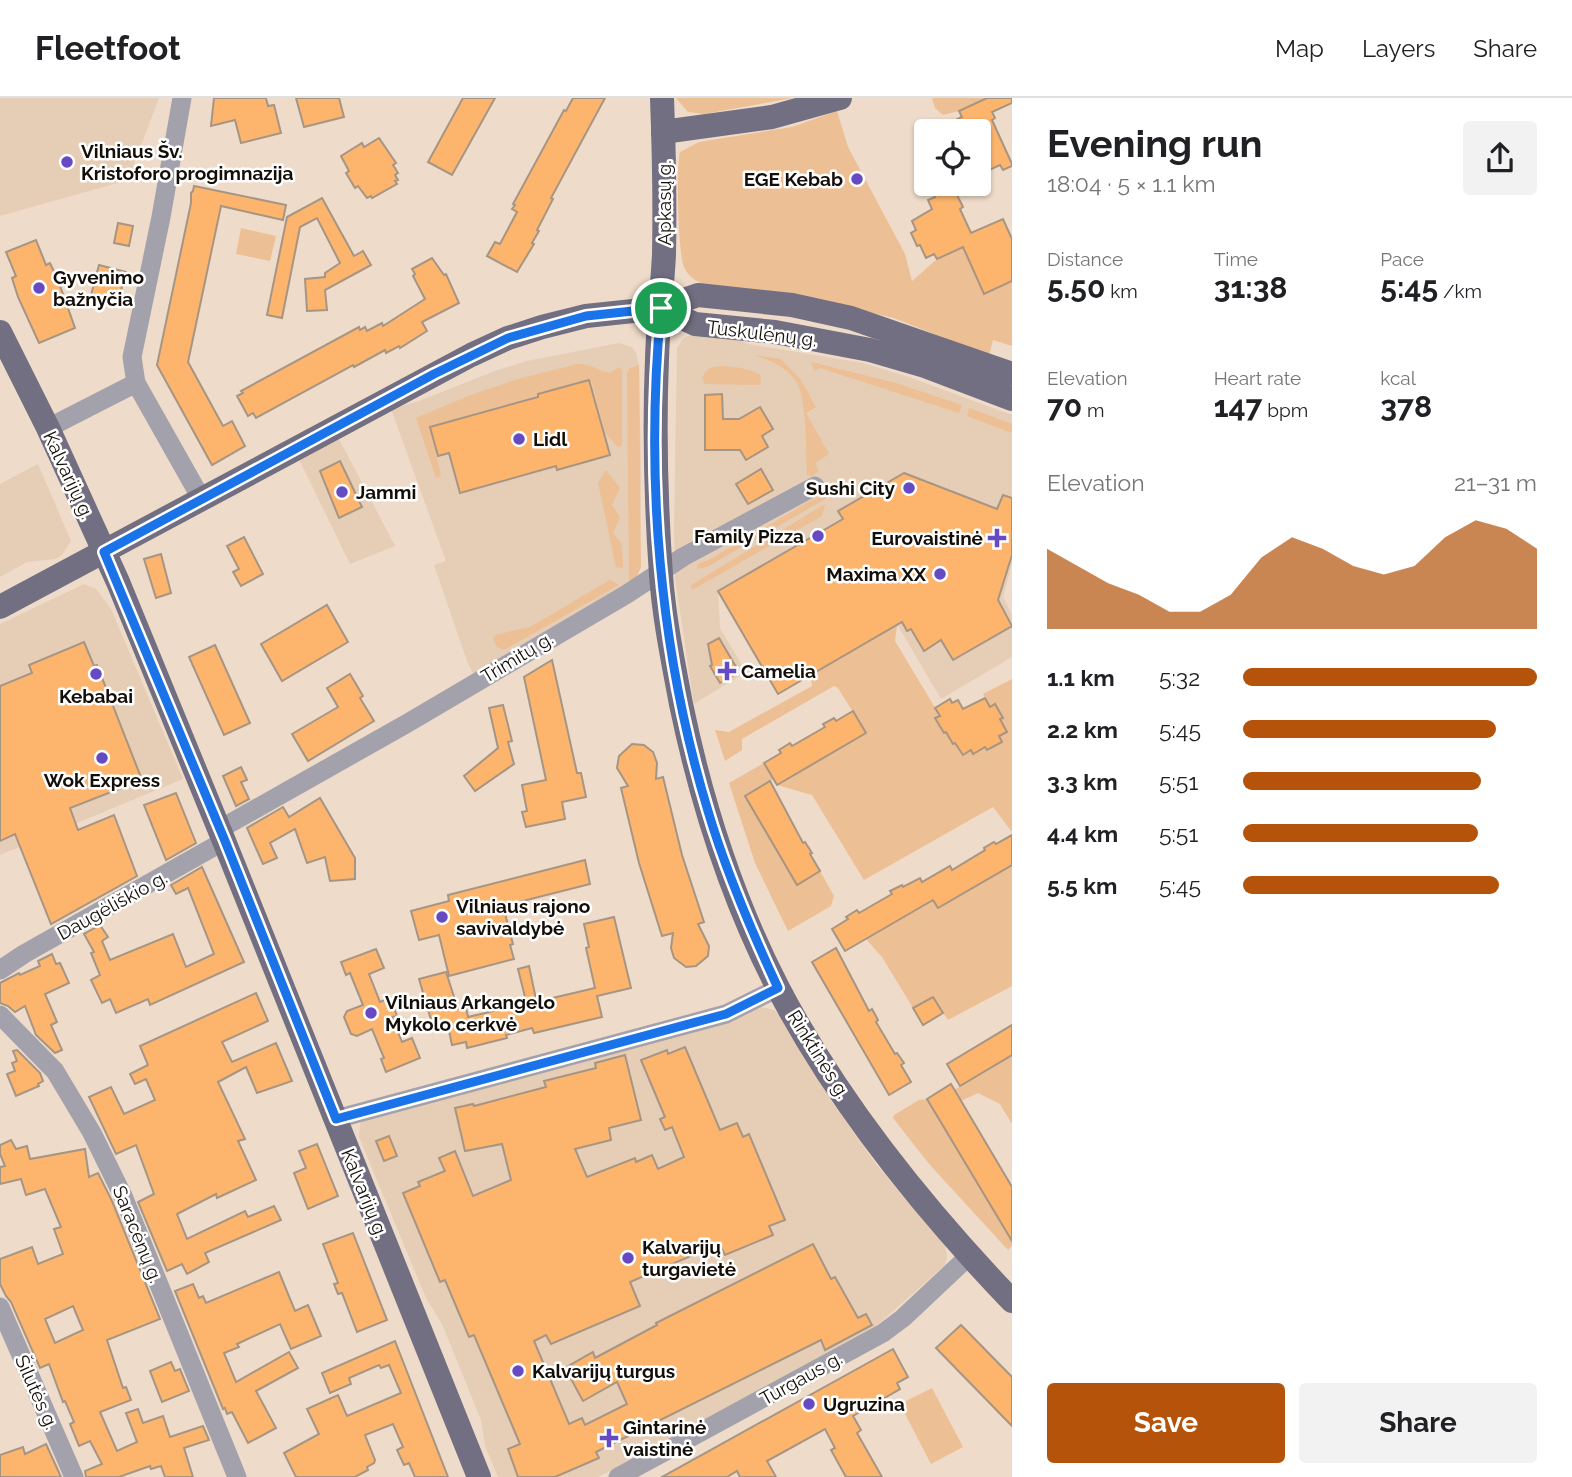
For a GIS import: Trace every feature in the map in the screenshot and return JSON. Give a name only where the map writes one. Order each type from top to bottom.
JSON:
[{"type":"main road","name":"Apkasų g.","points":[[661,308],[664,240],[662,98]]},
{"type":"main road","points":[[663,132],[772,117],[840,98]]},
{"type":"main road","name":"Tuskulėnų g.","points":[[661,308],[698,295],[792,305],[875,325],[1012,374]]},
{"type":"main road","points":[[0,607],[434,374],[508,338],[586,316],[661,308]]},
{"type":"main road","name":"Tuskulėnų g.","points":[[661,308],[695,324],[775,332],[870,350],[925,366],[1012,399]]},
{"type":"main road","name":"Rinktinės g.","points":[[661,308],[655,425],[664,612],[698,776],[738,900],[778,988],[827,1071],[864,1126],[969,1256],[1012,1301]]},
{"type":"main road","name":"Kalvarijų g.","points":[[0,332],[48,428],[104,552],[222,835],[479,1477]]},
{"type":"street","points":[[182,98],[132,358],[136,383],[202,500]]},
{"type":"street","points":[[48,428],[136,383]]},
{"type":"street","name":"Trimitų g.","points":[[222,835],[683,557],[815,486]]},
{"type":"street","name":"Daugėliškio g.","points":[[0,970],[222,835]]},
{"type":"street","points":[[336,1119],[726,1014],[778,988]]},
{"type":"street","name":"Saracėnų g.","points":[[0,1015],[55,1071],[92,1133],[123,1196],[237,1477]]},
{"type":"street","name":"Turgaus g.","points":[[618,1477],[883,1333],[903,1318],[969,1256]]},
{"type":"street","name":"Šilutės g.","points":[[0,1307],[74,1477]]},
{"type":"shaded area","name":"Vilniaus Šv. Kristoforo progimnazija","points":[[0,98],[159,98],[128,180],[0,216]]},
{"type":"shaded area","points":[[676,98],[793,98],[704,114],[688,112]]},
{"type":"shaded area","points":[[932,98],[987,98],[943,115],[935,108]]},
{"type":"shaded area","points":[[837,111],[848,147],[905,254],[912,281],[937,259],[962,244],[1012,281],[1012,346],[993,340],[989,356],[894,318],[802,297],[704,284],[688,273],[682,259],[679,228],[680,152],[699,142],[792,127]]},
{"type":"shaded area","points":[[241,228],[276,236],[270,261],[236,254]]},
{"type":"shaded area","points":[[691,334],[725,334],[748,344],[863,363],[1012,415],[1012,564],[1003,597],[1012,615],[1012,657],[941,699],[837,522],[718,591],[720,628],[746,672],[694,704],[675,578],[674,529],[677,348],[683,339]]},
{"type":"shaded area","points":[[619,343],[632,347],[639,365],[639,573],[635,580],[474,676],[434,565],[446,561],[391,409],[527,361]]},
{"type":"shaded area","points":[[754,355],[781,359],[800,379],[816,407],[806,413],[829,454],[815,463],[819,471],[812,476],[807,475],[804,412],[800,389],[783,367]]},
{"type":"shaded area","points":[[811,362],[896,383],[962,405],[959,413],[820,368],[815,371]]},
{"type":"shaded area","points":[[578,364],[610,373],[619,367],[622,370],[622,446],[618,447],[605,433],[589,380],[430,428],[441,476],[436,478],[416,418],[518,379]]},
{"type":"shaded area","points":[[639,365],[641,567],[635,580],[629,584],[627,373],[630,368]]},
{"type":"shaded area","points":[[720,366],[755,372],[760,375],[761,383],[705,384],[702,378],[705,372]]},
{"type":"shaded area","points":[[969,408],[1012,424],[1012,433],[967,416]]},
{"type":"shaded area","points":[[338,437],[395,546],[350,564],[299,459]]},
{"type":"shaded area","points":[[38,464],[71,541],[62,555],[55,559],[27,562],[0,577],[0,484]]},
{"type":"shaded area","points":[[605,471],[620,488],[612,505],[620,517],[613,533],[622,544],[623,568],[616,567],[598,483]]},
{"type":"shaded area","points":[[825,495],[827,498],[707,567],[697,569],[698,564]]},
{"type":"shaded area","points":[[825,504],[822,516],[692,590],[691,585]]},
{"type":"shaded area","points":[[837,522],[897,626],[895,641],[940,716],[936,718],[944,733],[946,732],[963,755],[971,750],[974,754],[985,747],[987,750],[1002,742],[999,736],[1007,732],[1000,719],[1002,718],[995,704],[990,707],[983,694],[1012,679],[1012,832],[993,807],[864,880],[812,795],[777,785],[866,733],[838,688],[834,686],[742,739],[742,750],[725,761],[715,730],[729,732],[812,686],[811,674],[883,632],[824,530]]},
{"type":"shaded area","points":[[610,580],[619,585],[504,650],[497,647],[493,639],[495,635],[530,627]]},
{"type":"shaded area","points":[[84,584],[96,589],[111,609],[183,779],[0,855],[0,624]]},
{"type":"shaded area","points":[[764,763],[774,779],[745,796],[796,884],[820,871],[834,896],[831,906],[788,931],[755,863],[729,783]]},
{"type":"shaded area","points":[[1012,865],[1012,986],[948,1020],[933,997],[913,1008],[882,957],[866,939],[933,900],[938,908]]},
{"type":"shaded area","name":"Kalvarijų turgavietė","points":[[761,1007],[774,1010],[780,1016],[832,1102],[876,1164],[945,1246],[945,1265],[875,1327],[653,1450],[598,1477],[498,1477],[485,1446],[481,1420],[442,1324],[426,1298],[359,1137],[360,1124],[365,1116]]},
{"type":"shaded area","points":[[1012,1055],[1012,1124],[1000,1104],[978,1093],[961,1101],[954,1090]]},
{"type":"shaded area","points":[[927,1099],[1005,1230],[1012,1227],[1012,1246],[1008,1250],[930,1165],[893,1118],[919,1100]]},
{"type":"shaded area","points":[[932,1388],[963,1447],[931,1464],[900,1404]]},
{"type":"building","points":[[214,98],[266,98],[268,106],[274,105],[281,133],[241,143],[235,120],[211,126]]},
{"type":"building","points":[[296,98],[339,98],[344,117],[304,127]]},
{"type":"building","points":[[463,98],[495,98],[452,175],[428,162]]},
{"type":"building","points":[[573,98],[605,98],[551,198],[553,199],[532,243],[534,244],[517,272],[487,256],[495,242],[500,244],[517,212],[512,209],[515,205],[513,204]]},
{"type":"building","points":[[987,98],[1012,98],[1012,103],[992,112],[995,118],[992,120],[1012,166],[1003,170],[1000,165],[991,169],[991,119],[958,119],[962,117],[959,111]]},
{"type":"building","points":[[379,138],[396,163],[393,165],[398,173],[395,175],[398,180],[395,181],[397,184],[372,198],[367,198],[358,186],[355,188],[346,173],[349,171],[341,156],[362,143],[364,147]]},
{"type":"building","points":[[194,186],[286,205],[283,220],[221,206],[188,362],[223,426],[232,421],[245,446],[212,465],[157,365]]},
{"type":"building","points":[[958,196],[963,207],[960,209],[971,233],[1003,219],[1012,239],[1012,281],[984,294],[963,247],[937,259],[934,254],[926,258],[911,233],[916,230],[912,221],[932,209],[928,200]]},
{"type":"building","points":[[322,198],[354,256],[363,251],[371,265],[325,290],[327,310],[307,311],[305,279],[325,277],[325,273],[340,263],[317,218],[300,227],[282,318],[267,315],[287,217]]},
{"type":"building","points":[[118,223],[133,226],[129,246],[114,243]]},
{"type":"building","name":"Gyvenimo bažnyčia","points":[[36,240],[46,265],[50,263],[58,280],[75,328],[39,343],[18,297],[12,278],[16,276],[6,252]]},
{"type":"building","points":[[432,258],[444,275],[446,274],[459,303],[422,322],[427,331],[400,348],[399,346],[386,353],[385,350],[354,367],[353,365],[256,418],[253,413],[248,416],[237,396],[243,393],[241,391],[359,327],[360,330],[365,327],[367,331],[382,323],[383,326],[425,299],[412,269]]},
{"type":"building","points":[[99,265],[126,272],[117,306],[90,299]]},
{"type":"building","name":"Lidl","points":[[589,380],[610,455],[557,470],[556,466],[460,493],[449,453],[438,456],[430,427]]},
{"type":"building","points":[[722,394],[723,419],[739,419],[760,407],[773,429],[762,436],[768,447],[746,460],[740,450],[705,450],[705,395]]},
{"type":"building","name":"Jammi","points":[[340,461],[362,507],[339,518],[320,471]]},
{"type":"building","points":[[761,469],[773,490],[748,504],[736,484]]},
{"type":"building","points":[[904,473],[997,509],[1003,495],[1012,498],[1012,555],[998,600],[1012,626],[953,660],[941,640],[924,651],[911,629],[907,631],[902,622],[778,694],[718,591],[843,519],[838,511]]},
{"type":"building","points":[[244,537],[263,574],[241,586],[233,572],[239,569],[227,546]]},
{"type":"building","points":[[161,554],[171,593],[156,598],[144,559]]},
{"type":"building","points":[[327,605],[348,642],[282,681],[261,644]]},
{"type":"building","points":[[719,638],[739,672],[720,683],[710,666],[708,644]]},
{"type":"building","points":[[84,642],[94,666],[97,665],[142,780],[70,808],[78,830],[114,815],[137,876],[51,924],[15,834],[0,841],[0,686],[32,673],[29,665]]},
{"type":"building","points":[[215,645],[250,723],[224,735],[189,657]]},
{"type":"building","points":[[552,660],[577,773],[581,773],[586,797],[562,802],[565,819],[526,827],[522,812],[527,811],[522,785],[546,780],[524,677]]},
{"type":"building","points":[[350,674],[374,721],[308,761],[292,734],[338,707],[327,688]]},
{"type":"building","points":[[985,698],[990,707],[995,704],[1007,732],[999,736],[1002,742],[987,750],[985,747],[973,754],[971,750],[963,755],[935,718],[940,716],[935,708],[950,699],[952,703],[958,700],[963,709]]},
{"type":"building","points":[[503,705],[512,741],[508,742],[514,764],[475,791],[464,776],[498,748],[489,708]]},
{"type":"building","points":[[853,711],[866,733],[777,785],[764,763],[781,753],[779,750],[790,743],[792,746],[825,727],[823,724],[834,718],[836,721]]},
{"type":"building","points":[[632,744],[644,745],[653,752],[657,763],[656,779],[663,777],[682,855],[704,922],[698,924],[709,946],[708,956],[696,966],[686,967],[674,958],[671,948],[673,933],[662,936],[639,863],[621,788],[628,786],[617,768],[619,756]]},
{"type":"building","points":[[241,767],[247,780],[241,782],[249,799],[236,806],[223,776]]},
{"type":"building","points":[[770,781],[820,871],[797,885],[745,796]]},
{"type":"building","points":[[176,793],[196,843],[166,860],[144,805]]},
{"type":"building","points":[[320,798],[355,858],[355,879],[330,881],[325,857],[307,863],[295,829],[270,843],[277,858],[263,864],[247,828],[283,807],[289,817]]},
{"type":"building","points":[[1012,835],[1012,865],[938,908],[933,900],[845,951],[832,929],[848,919],[846,917],[857,910],[859,913],[902,885],[903,887],[920,878],[922,882],[950,866],[952,870],[994,842],[996,844]]},
{"type":"building","name":"Vilniaus rajono savivaldybė","points":[[585,860],[590,884],[503,906],[514,959],[449,976],[439,935],[419,940],[411,911],[449,901],[448,895]]},
{"type":"building","points":[[202,867],[244,962],[150,1005],[148,999],[116,1013],[110,999],[102,1003],[91,980],[100,975],[91,953],[94,952],[84,934],[100,925],[108,937],[102,941],[110,960],[173,934],[186,967],[214,954],[188,888],[176,894],[171,885]]},
{"type":"building","points":[[614,917],[631,988],[597,996],[602,1017],[534,1033],[532,1028],[506,1035],[507,1038],[467,1048],[466,1042],[452,1045],[448,1026],[434,1030],[419,979],[446,972],[458,1009],[466,1007],[468,1017],[498,1010],[498,1007],[526,1001],[527,1004],[595,988],[584,924]]},
{"type":"building","points":[[836,948],[869,1011],[872,1009],[878,1020],[876,1022],[895,1054],[897,1053],[904,1063],[901,1065],[911,1082],[889,1095],[812,962]]},
{"type":"building","points":[[376,949],[384,968],[369,974],[380,1002],[390,998],[397,1016],[392,1017],[402,1042],[412,1038],[420,1058],[386,1072],[381,1059],[384,1058],[372,1029],[357,1036],[351,1034],[344,1017],[347,1011],[363,1005],[350,973],[346,975],[341,962]]},
{"type":"building","points":[[52,954],[56,964],[60,963],[69,983],[45,994],[57,1022],[51,1025],[62,1050],[55,1053],[36,1035],[25,1006],[15,1012],[0,1003],[0,983],[40,966],[38,961]]},
{"type":"building","points":[[529,966],[536,999],[526,1001],[518,969]]},
{"type":"building","points":[[256,993],[268,1021],[222,1042],[232,1062],[276,1043],[292,1081],[257,1093],[246,1067],[218,1082],[245,1139],[238,1141],[256,1180],[217,1198],[216,1194],[177,1214],[187,1239],[245,1211],[248,1217],[274,1206],[281,1220],[205,1253],[209,1262],[187,1274],[182,1264],[167,1271],[138,1202],[154,1194],[136,1145],[116,1154],[89,1097],[111,1087],[124,1114],[155,1100],[146,1079],[135,1084],[130,1074],[148,1065],[140,1046]]},
{"type":"building","points":[[933,997],[943,1013],[923,1025],[913,1008]]},
{"type":"building","points":[[1012,1025],[1012,1055],[960,1086],[947,1064]]},
{"type":"building","name":"Kalvarijų turgavietė","points":[[685,1047],[720,1130],[737,1123],[743,1137],[749,1134],[785,1220],[769,1226],[773,1235],[725,1255],[722,1249],[709,1254],[707,1249],[630,1282],[640,1306],[551,1344],[546,1335],[534,1341],[569,1424],[582,1418],[585,1425],[627,1404],[617,1382],[583,1401],[565,1368],[593,1352],[595,1358],[657,1325],[656,1323],[813,1244],[831,1279],[835,1277],[858,1318],[866,1314],[872,1325],[825,1350],[821,1340],[596,1452],[599,1458],[555,1477],[518,1477],[508,1449],[520,1444],[474,1335],[469,1337],[445,1280],[440,1282],[403,1193],[420,1186],[418,1182],[445,1171],[439,1158],[455,1151],[473,1196],[511,1180],[502,1144],[465,1151],[455,1108],[474,1106],[546,1087],[544,1081],[596,1068],[595,1063],[625,1055],[641,1120],[609,1128],[611,1140],[575,1149],[587,1177],[635,1158],[636,1162],[652,1155],[658,1169],[684,1157],[672,1127],[665,1130],[660,1119],[665,1117],[641,1060],[667,1050],[668,1054]]},
{"type":"building","points":[[17,1050],[40,1073],[43,1081],[39,1086],[16,1096],[7,1074],[15,1071],[12,1063],[17,1061],[13,1051]]},
{"type":"building","points":[[951,1084],[1012,1187],[1012,1241],[927,1099]]},
{"type":"building","points":[[389,1136],[397,1156],[384,1161],[376,1141]]},
{"type":"building","points":[[11,1140],[16,1149],[27,1146],[30,1159],[85,1149],[89,1177],[98,1173],[112,1201],[160,1319],[107,1340],[123,1388],[126,1387],[131,1400],[100,1412],[117,1451],[137,1442],[126,1413],[138,1409],[143,1423],[163,1416],[170,1437],[203,1426],[209,1440],[184,1448],[193,1477],[165,1477],[161,1466],[151,1469],[150,1466],[119,1477],[86,1477],[85,1471],[102,1464],[90,1441],[79,1446],[70,1424],[74,1422],[65,1401],[63,1402],[49,1364],[40,1368],[11,1302],[0,1284],[0,1259],[32,1247],[38,1264],[63,1254],[54,1229],[61,1227],[45,1189],[26,1195],[21,1179],[0,1184],[0,1167],[5,1166],[0,1145]],"holes":[[[73,1306],[83,1330],[55,1343],[45,1319]]]},
{"type":"building","points":[[317,1144],[338,1196],[308,1209],[294,1173],[306,1168],[299,1151]]},
{"type":"building","points":[[353,1233],[387,1320],[357,1332],[342,1293],[338,1294],[334,1284],[338,1283],[323,1244]]},
{"type":"building","points":[[279,1272],[295,1311],[308,1305],[321,1336],[291,1349],[280,1324],[224,1353],[236,1382],[289,1352],[298,1368],[256,1391],[276,1428],[248,1443],[232,1412],[227,1414],[225,1408],[223,1409],[175,1291],[193,1284],[199,1298],[203,1296],[206,1303]]},
{"type":"building","points":[[961,1325],[1012,1377],[1012,1426],[936,1348]]},
{"type":"building","points":[[395,1341],[448,1477],[415,1477],[409,1463],[404,1465],[397,1450],[403,1447],[393,1424],[365,1435],[375,1460],[367,1467],[368,1470],[355,1477],[296,1477],[284,1453],[319,1434],[307,1409],[338,1395],[347,1416],[401,1393],[389,1365],[381,1368],[379,1365],[349,1378],[351,1384],[330,1393],[322,1373]]},
{"type":"building","points":[[893,1349],[908,1377],[897,1383],[900,1389],[853,1416],[861,1430],[857,1433],[882,1477],[846,1477],[831,1450],[835,1448],[825,1429],[767,1461],[776,1477],[740,1477],[737,1471],[727,1477],[662,1477]]},
{"type":"building","points":[[171,1362],[175,1371],[180,1369],[189,1391],[162,1402],[150,1371]]},
{"type":"building","points":[[46,1444],[61,1477],[0,1477],[0,1455],[23,1447],[25,1454]]},
{"type":"place","name":"Vilniaus Šv. Kristoforo progimnazija","points":[[67,162]]},
{"type":"place","name":"EGE Kebab","points":[[857,179]]},
{"type":"place","name":"Gyvenimo bažnyčia","points":[[39,288]]},
{"type":"place","name":"Lidl","points":[[519,439]]},
{"type":"place","name":"Sushi City","points":[[909,488]]},
{"type":"place","name":"Jammi","points":[[342,492]]},
{"type":"place","name":"Family Pizza","points":[[818,536]]},
{"type":"place","name":"Eurovaistinė","points":[[997,538]]},
{"type":"place","name":"Maxima XX","points":[[940,574]]},
{"type":"place","name":"Camelia","points":[[727,671]]},
{"type":"place","name":"Kebabai","points":[[96,674]]},
{"type":"place","name":"Wok Express","points":[[102,758]]},
{"type":"place","name":"Vilniaus rajono savivaldybė","points":[[442,917]]},
{"type":"place","name":"Vilniaus Arkangelo Mykolo cerkvė","points":[[371,1013]]},
{"type":"place","name":"Kalvarijų turgavietė","points":[[628,1258]]},
{"type":"place","name":"Kalvarijų turgus","points":[[518,1371]]},
{"type":"place","name":"Ugruzina","points":[[809,1404]]},
{"type":"place","name":"Gintarinė vaistinė","points":[[609,1438]]},
{"type":"route","points":[[661,308],[655,425],[664,612],[686,729],[708,813],[738,900],[778,988],[726,1014],[336,1119],[225,841],[104,552],[434,374],[508,338],[586,316],[661,308]]}]
